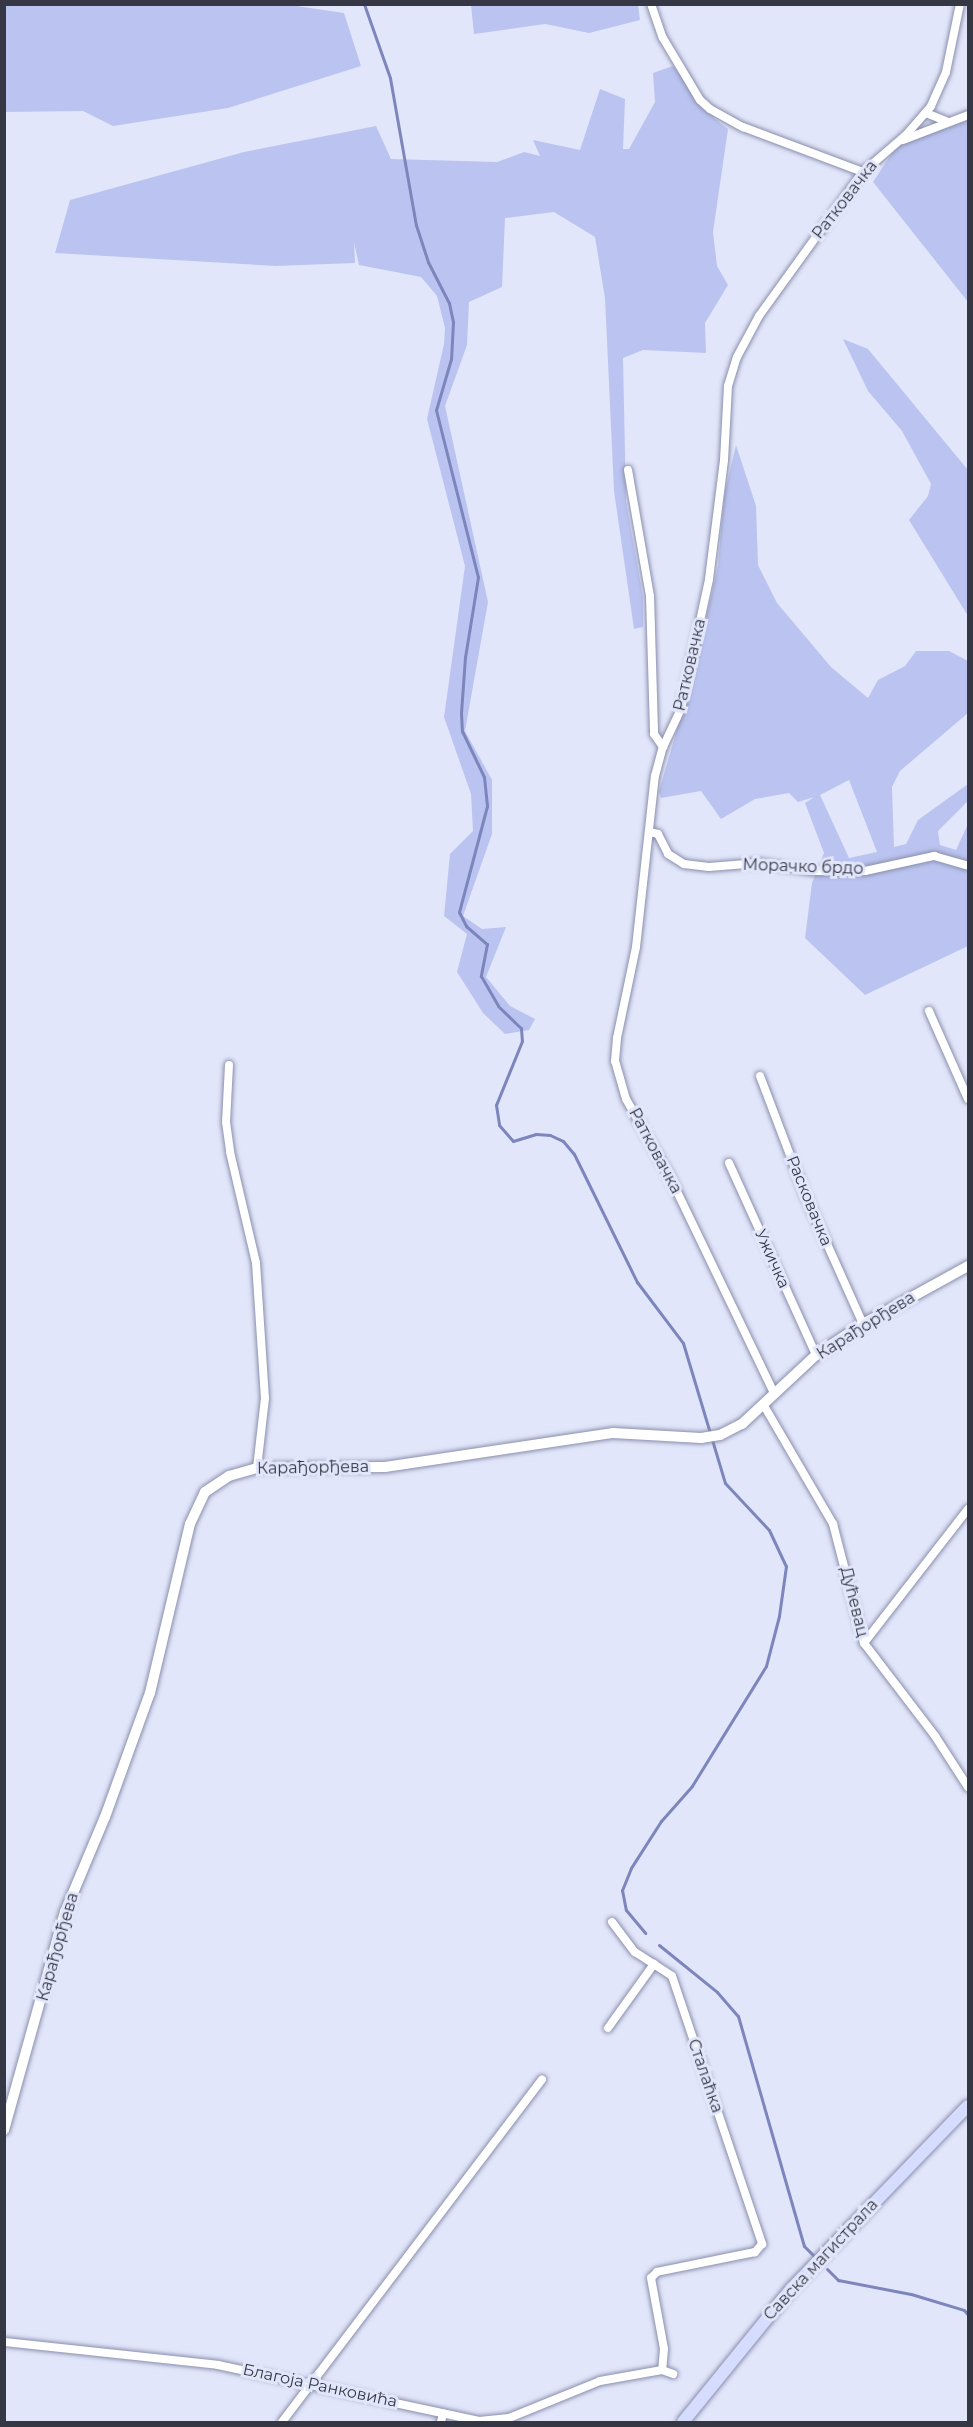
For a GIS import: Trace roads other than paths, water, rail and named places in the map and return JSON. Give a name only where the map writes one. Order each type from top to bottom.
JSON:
[{"type":"main road","name":"Савска магистрала","points":[[683,2422],[799,2280],[969,2106]]},
{"type":"street","points":[[651,4],[663,38],[700,100],[710,109],[743,127],[863,172]]},
{"type":"street","name":"Ратковачка","points":[[774,1393],[618,1078],[617,1038],[636,947],[655,776],[663,747],[681,709],[709,579],[724,460],[728,386],[737,357],[759,316],[863,172],[900,142],[926,113],[946,72],[960,4]]},
{"type":"street","points":[[926,113],[946,121]]},
{"type":"street","points":[[900,142],[946,121],[969,115]]},
{"type":"street","points":[[628,470],[650,596],[654,734],[663,747]]},
{"type":"street","name":"Морачко брдо","points":[[650,832],[658,834],[668,854],[684,864],[708,867],[759,863],[814,871],[865,871],[934,856],[969,866]]},
{"type":"street","points":[[929,1011],[969,1099]]},
{"type":"street","points":[[229,1065],[226,1122],[230,1152],[256,1263],[265,1398],[256,1468]]},
{"type":"street","name":"Расковачка","points":[[760,1077],[806,1197],[863,1324]]},
{"type":"street","name":"Ужичка","points":[[729,1163],[816,1355]]},
{"type":"street","name":"Карађорђева","points":[[4,2130],[65,1912],[105,1817],[150,1693],[195,1511],[212,1486],[229,1476],[256,1468],[385,1467],[613,1433],[713,1437],[742,1424],[816,1355],[863,1324],[969,1266]]},
{"type":"street","name":"Дућевац","points":[[763,1404],[833,1524],[864,1643],[935,1736],[969,1787]]},
{"type":"street","points":[[864,1643],[969,1509]]},
{"type":"street","name":"Сталаћка","points":[[612,1922],[635,1952],[672,1976],[762,2244],[755,2252],[657,2272],[651,2278],[664,2349],[662,2370]]},
{"type":"street","points":[[608,2028],[654,1964]]},
{"type":"street","points":[[282,2422],[543,2079]]},
{"type":"street","name":"Благоја Ранковића","points":[[4,2342],[218,2365],[312,2383],[442,2418],[479,2421],[509,2418],[600,2381],[662,2370]]},
{"type":"street","points":[[662,2370],[673,2374]]},
{"type":"waterway","points":[[364,4],[390,78],[416,225],[428,262],[449,303],[453,322],[451,359],[436,410],[478,577],[465,657],[461,713],[462,731],[484,777],[487,806],[459,912],[466,926],[487,944],[481,976],[498,1006],[521,1028],[522,1041],[496,1105],[499,1125],[513,1141],[536,1134],[550,1135],[563,1141],[574,1154],[637,1282],[683,1343],[725,1483],[769,1530],[786,1566],[779,1616],[766,1666],[692,1786],[661,1821],[631,1868],[622,1890],[626,1910],[645,1933]]},
{"type":"waterway","points":[[659,1945],[717,1992],[738,2016],[804,2246],[814,2256]]},
{"type":"waterway","points":[[827,2269],[838,2280],[911,2294],[964,2310],[968,2315]]}]
